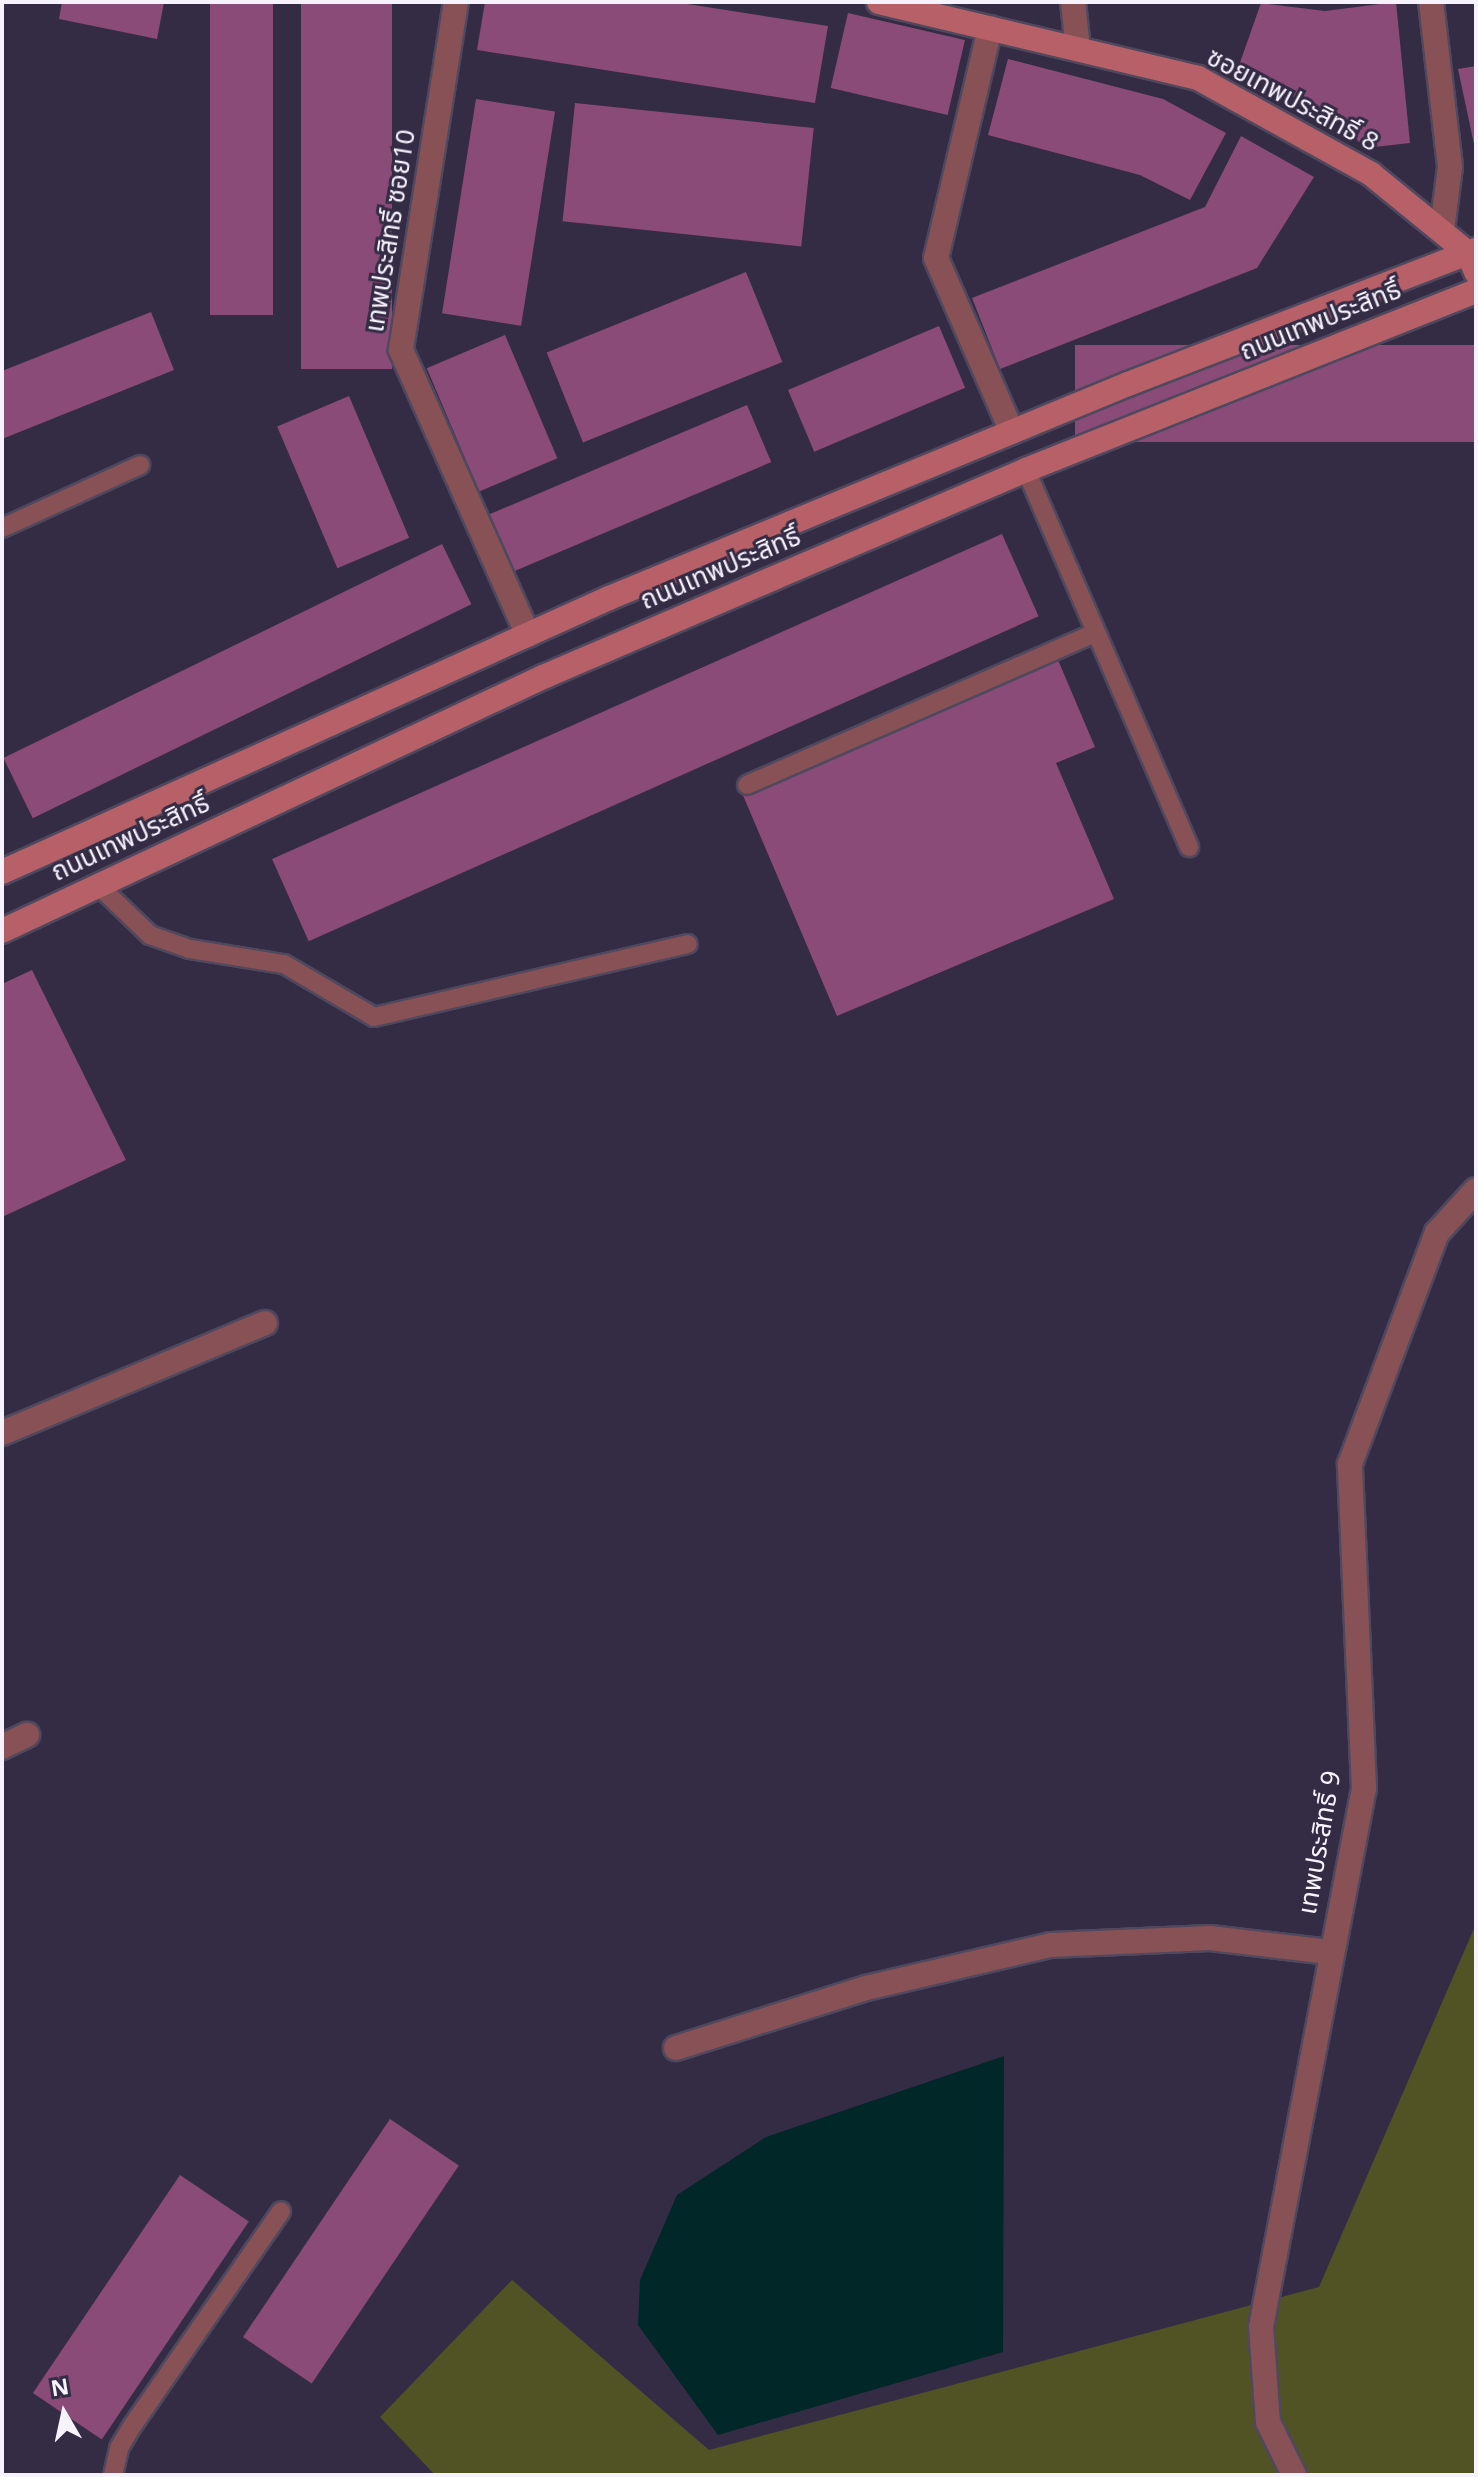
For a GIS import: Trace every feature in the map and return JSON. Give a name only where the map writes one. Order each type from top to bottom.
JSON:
[{"type":"main road","name":"ซอยเทพประสิทธิ์ 8","points":[[879,2],[1198,78],[1371,174],[1473,258]]},
{"type":"main road","name":"ถนนเทพประสิทธิ์","points":[[2,872],[528,635],[1012,432],[1473,258]]},
{"type":"main road","name":"ถนนเทพประสิทธิ์","points":[[2,931],[543,677],[1026,470],[1476,291]]},
{"type":"street","name":"เทพประสิทธิ์ ซอย10","points":[[456,2],[401,350],[528,635]]},
{"type":"street","points":[[1073,2],[1078,49]]},
{"type":"street","points":[[1431,2],[1450,167],[1442,230]]},
{"type":"street","points":[[990,28],[936,258],[1012,432]]},
{"type":"street","name":"เทพประสิทธิ์ 9","points":[[1294,2475],[1268,2422],[1261,2327],[1329,1952],[1364,1788],[1350,1464],[1437,1233],[1476,1190]]},
{"type":"street","points":[[2,1433],[265,1323]]},
{"type":"street","points":[[2,1747],[27,1735]]},
{"type":"street","points":[[676,2048],[866,1988],[1051,1945],[1210,1938],[1329,1952]]},
{"type":"lane","points":[[2,528],[140,465]]},
{"type":"lane","points":[[1026,470],[1189,847]]},
{"type":"lane","points":[[747,785],[1095,633]]},
{"type":"lane","points":[[98,885],[150,935],[190,949],[284,964],[374,1017],[688,944]]},
{"type":"lane","points":[[113,2475],[119,2448],[133,2425],[281,2211]]},
{"type":"shaded area","points":[[1476,1924],[1476,2475],[435,2475],[380,2417],[512,2280],[709,2450],[1319,2287]]},
{"type":"shaded area","points":[[1004,2056],[1003,2352],[718,2435],[638,2325],[640,2280],[677,2195],[766,2137]]},
{"type":"building","points":[[62,2],[164,2],[157,39],[59,19]]},
{"type":"building","points":[[210,2],[273,2],[273,315],[210,315]]},
{"type":"building","points":[[301,2],[392,2],[392,369],[301,369]]},
{"type":"building","points":[[485,2],[675,2],[828,26],[815,103],[477,50]]},
{"type":"building","points":[[1396,2],[1410,143],[1365,148],[1331,114],[1237,71],[1261,3],[1325,11]]},
{"type":"building","points":[[848,13],[965,40],[948,115],[831,88]]},
{"type":"building","points":[[1008,59],[1163,99],[1226,133],[1190,200],[1140,175],[988,135]]},
{"type":"building","points":[[1476,66],[1476,149],[1475,149],[1458,69]]},
{"type":"building","points":[[476,99],[555,112],[521,326],[442,313]]},
{"type":"building","points":[[575,103],[814,128],[801,246],[563,221]]},
{"type":"building","points":[[1241,136],[1314,177],[1257,268],[1000,369],[972,298],[1205,207]]},
{"type":"building","points":[[746,272],[782,362],[583,442],[547,353]]},
{"type":"building","points":[[151,312],[174,370],[2,439],[2,371]]},
{"type":"building","points":[[939,326],[965,388],[814,452],[788,390]]},
{"type":"building","points":[[505,335],[557,458],[479,492],[427,368]]},
{"type":"building","points":[[1075,345],[1476,345],[1476,442],[1075,442]]},
{"type":"building","points":[[349,396],[409,538],[337,568],[277,426]]},
{"type":"building","points":[[747,405],[771,462],[509,573],[485,516]]},
{"type":"building","points":[[1002,534],[1039,616],[309,941],[272,859]]},
{"type":"building","points":[[442,544],[471,604],[33,818],[3,758]]},
{"type":"building","points":[[1058,660],[1095,747],[1056,763],[1114,899],[837,1016],[742,793]]},
{"type":"building","points":[[32,970],[126,1160],[2,1217],[2,984]]},
{"type":"building","points":[[390,2119],[459,2165],[312,2383],[243,2337]]},
{"type":"building","points":[[180,2175],[249,2221],[102,2439],[33,2393]]}]
